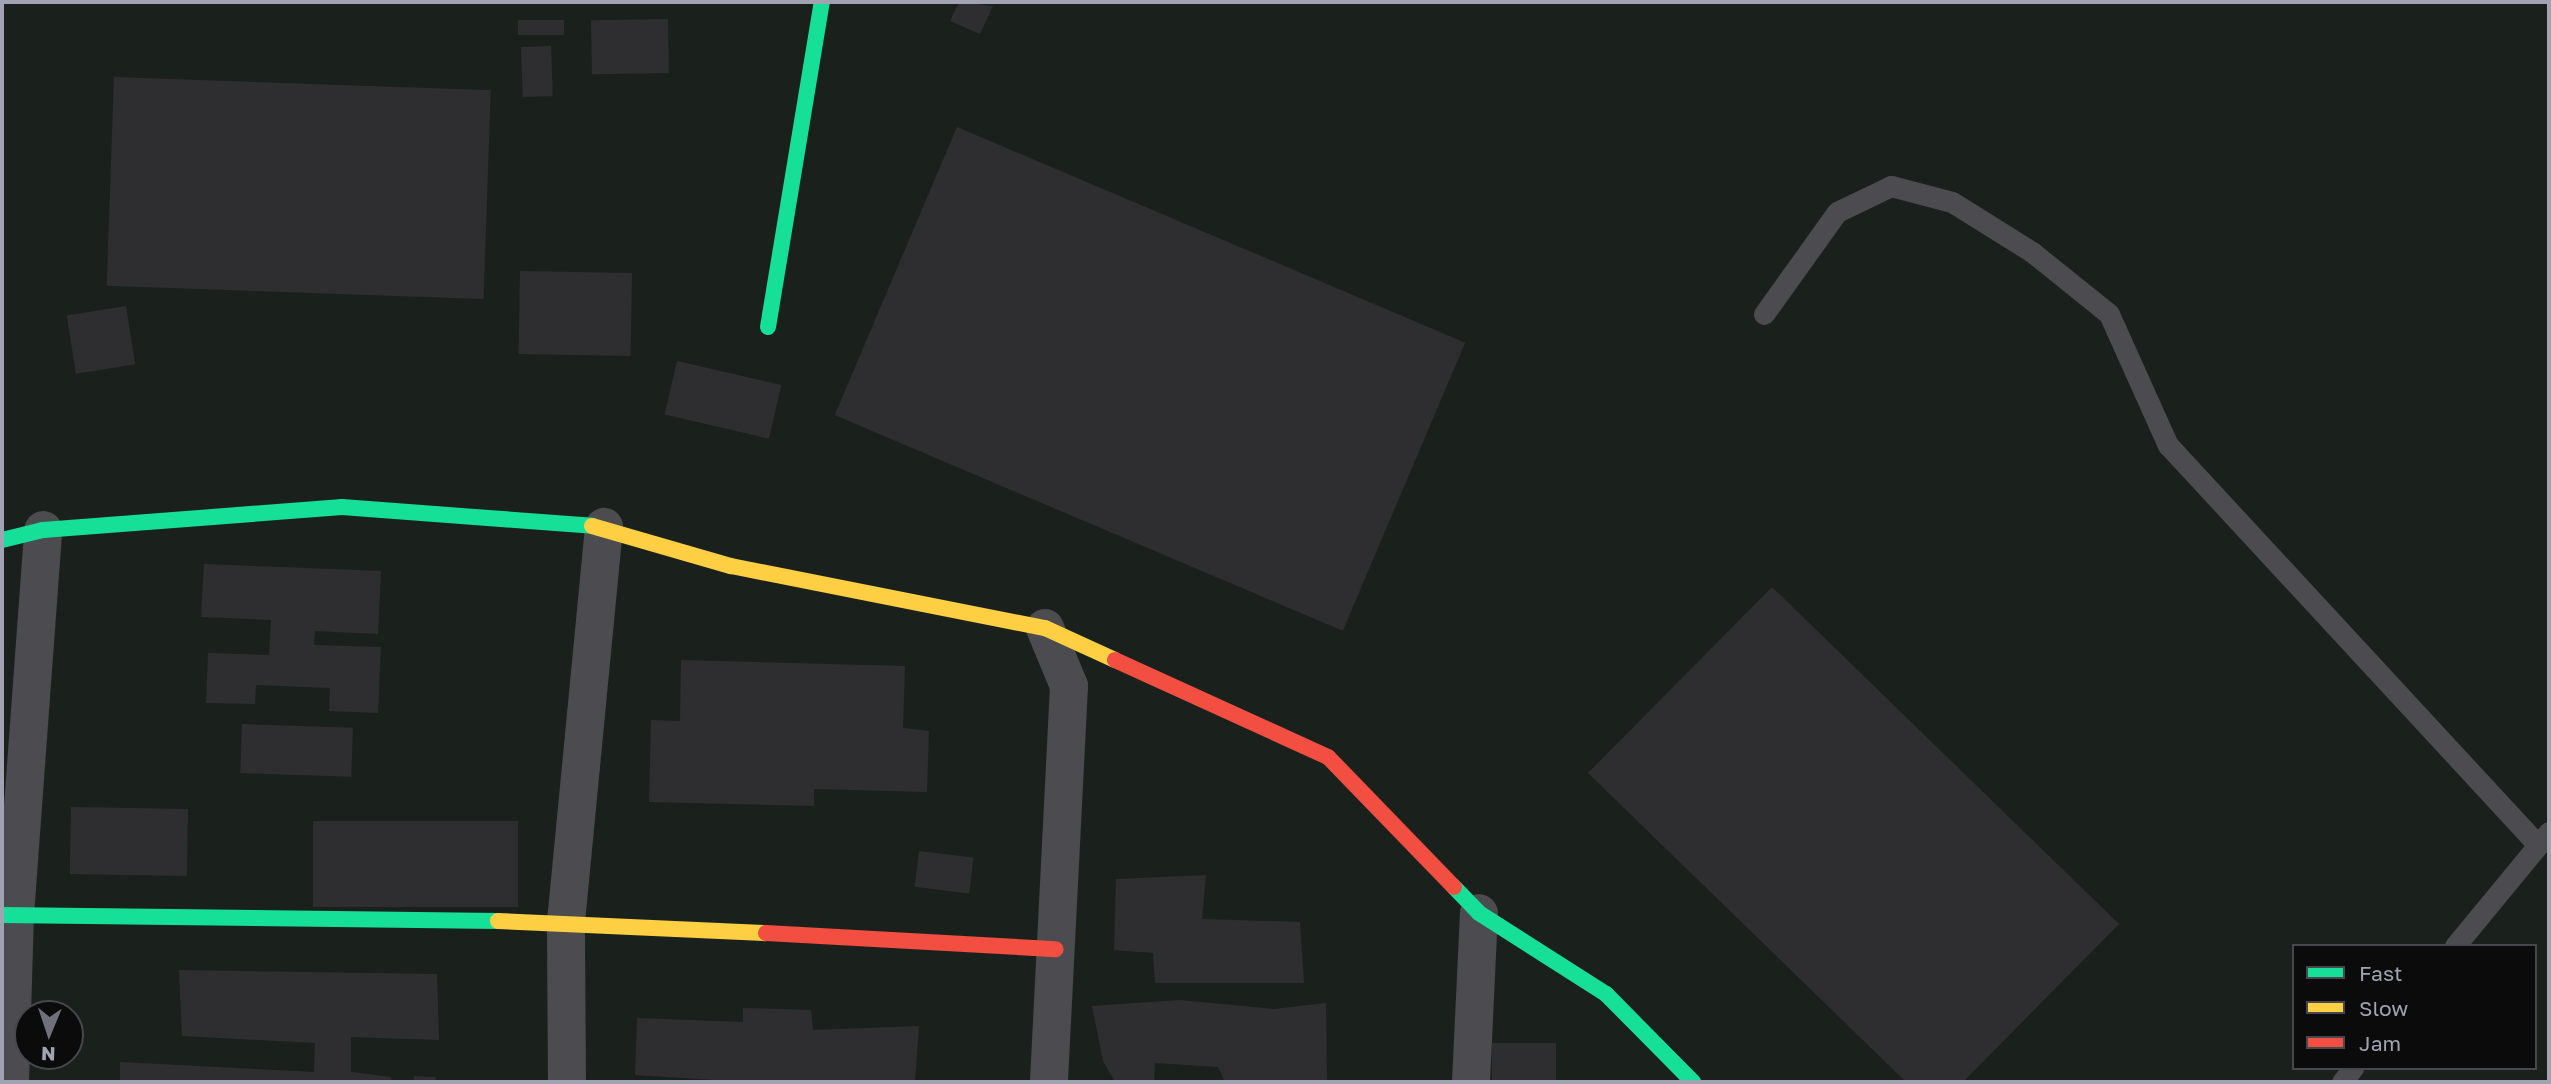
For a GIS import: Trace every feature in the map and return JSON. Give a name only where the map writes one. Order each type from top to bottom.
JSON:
[{"type":"street","points":[[768,327],[822,2]]},
{"type":"street","points":[[2,540],[43,530],[342,507],[604,527],[730,566],[1045,628],[1328,757],[1479,913],[1606,994],[1693,1082]]},
{"type":"street","points":[[567,1082],[566,922],[604,527]]},
{"type":"street","points":[[10,1082],[8,915],[43,530]]},
{"type":"street","points":[[1045,628],[1069,686],[1049,1082]]},
{"type":"street","points":[[1471,1082],[1479,913]]},
{"type":"street","points":[[8,915],[566,922],[1056,949]]},
{"type":"lane","points":[[1764,314],[1837,212],[1891,186],[1952,202],[2032,252],[2109,314],[2168,445],[2544,839],[2457,944]]},
{"type":"shaded area","points":[[2,2],[2549,2],[2549,1082],[2,1082]]},
{"type":"building","points":[[959,2],[993,6],[980,34],[950,21]]},
{"type":"building","points":[[668,19],[669,73],[592,74],[591,20]]},
{"type":"building","points":[[518,20],[564,20],[564,35],[518,35]]},
{"type":"building","points":[[551,46],[553,96],[523,97],[521,47]]},
{"type":"building","points":[[114,77],[491,90],[483,299],[107,286]]},
{"type":"building","points":[[957,127],[1465,343],[1343,631],[835,415]]},
{"type":"building","points":[[520,271],[632,273],[631,356],[519,354]]},
{"type":"building","points":[[126,306],[135,364],[76,374],[67,315]]},
{"type":"building","points":[[677,361],[781,385],[769,439],[665,415]]},
{"type":"building","points":[[204,564],[381,571],[378,634],[315,631],[314,645],[381,647],[378,713],[329,711],[330,688],[256,685],[255,704],[206,703],[208,653],[269,655],[271,620],[201,617]]},
{"type":"building","points":[[1772,587],[2119,924],[1963,1082],[1906,1082],[1588,773]]},
{"type":"building","points":[[681,660],[905,666],[903,728],[929,731],[927,792],[814,789],[814,806],[649,802],[651,720],[680,721]]},
{"type":"building","points":[[242,724],[353,728],[351,777],[240,773]]},
{"type":"building","points":[[71,807],[188,809],[187,876],[70,874]]},
{"type":"building","points":[[313,821],[518,821],[518,907],[313,907]]},
{"type":"building","points":[[919,851],[974,858],[969,893],[915,887]]},
{"type":"building","points":[[1206,875],[1202,919],[1300,922],[1304,983],[1155,983],[1153,953],[1114,950],[1116,879]]},
{"type":"building","points":[[179,970],[437,974],[439,1040],[351,1037],[351,1072],[391,1077],[392,1082],[120,1082],[120,1062],[314,1072],[315,1043],[182,1036]]},
{"type":"building","points":[[1180,1000],[1274,1009],[1326,1003],[1327,1082],[1225,1082],[1218,1067],[1155,1063],[1154,1082],[1115,1082],[1103,1061],[1092,1006]]},
{"type":"building","points":[[743,1008],[811,1010],[813,1030],[919,1026],[915,1081],[746,1082],[635,1075],[637,1018],[743,1022]]},
{"type":"building","points":[[1492,1043],[1556,1043],[1556,1082],[1492,1082]]},
{"type":"building","points":[[414,1076],[436,1077],[435,1082],[414,1082]]},
{"type":"traffic: fast","points":[[768,327],[822,2]]},
{"type":"traffic: fast","points":[[2,540],[43,530],[342,507],[592,526]]},
{"type":"traffic: fast","points":[[1454,887],[1479,913],[1606,994],[1693,1082]]},
{"type":"traffic: fast","points":[[2,915],[498,921]]},
{"type":"traffic: slow","points":[[592,526],[731,566],[1045,628],[1115,660]]},
{"type":"traffic: slow","points":[[498,921],[766,933]]},
{"type":"traffic: jam","points":[[1115,660],[1328,757],[1454,887]]},
{"type":"traffic: jam","points":[[766,933],[1056,949]]}]
